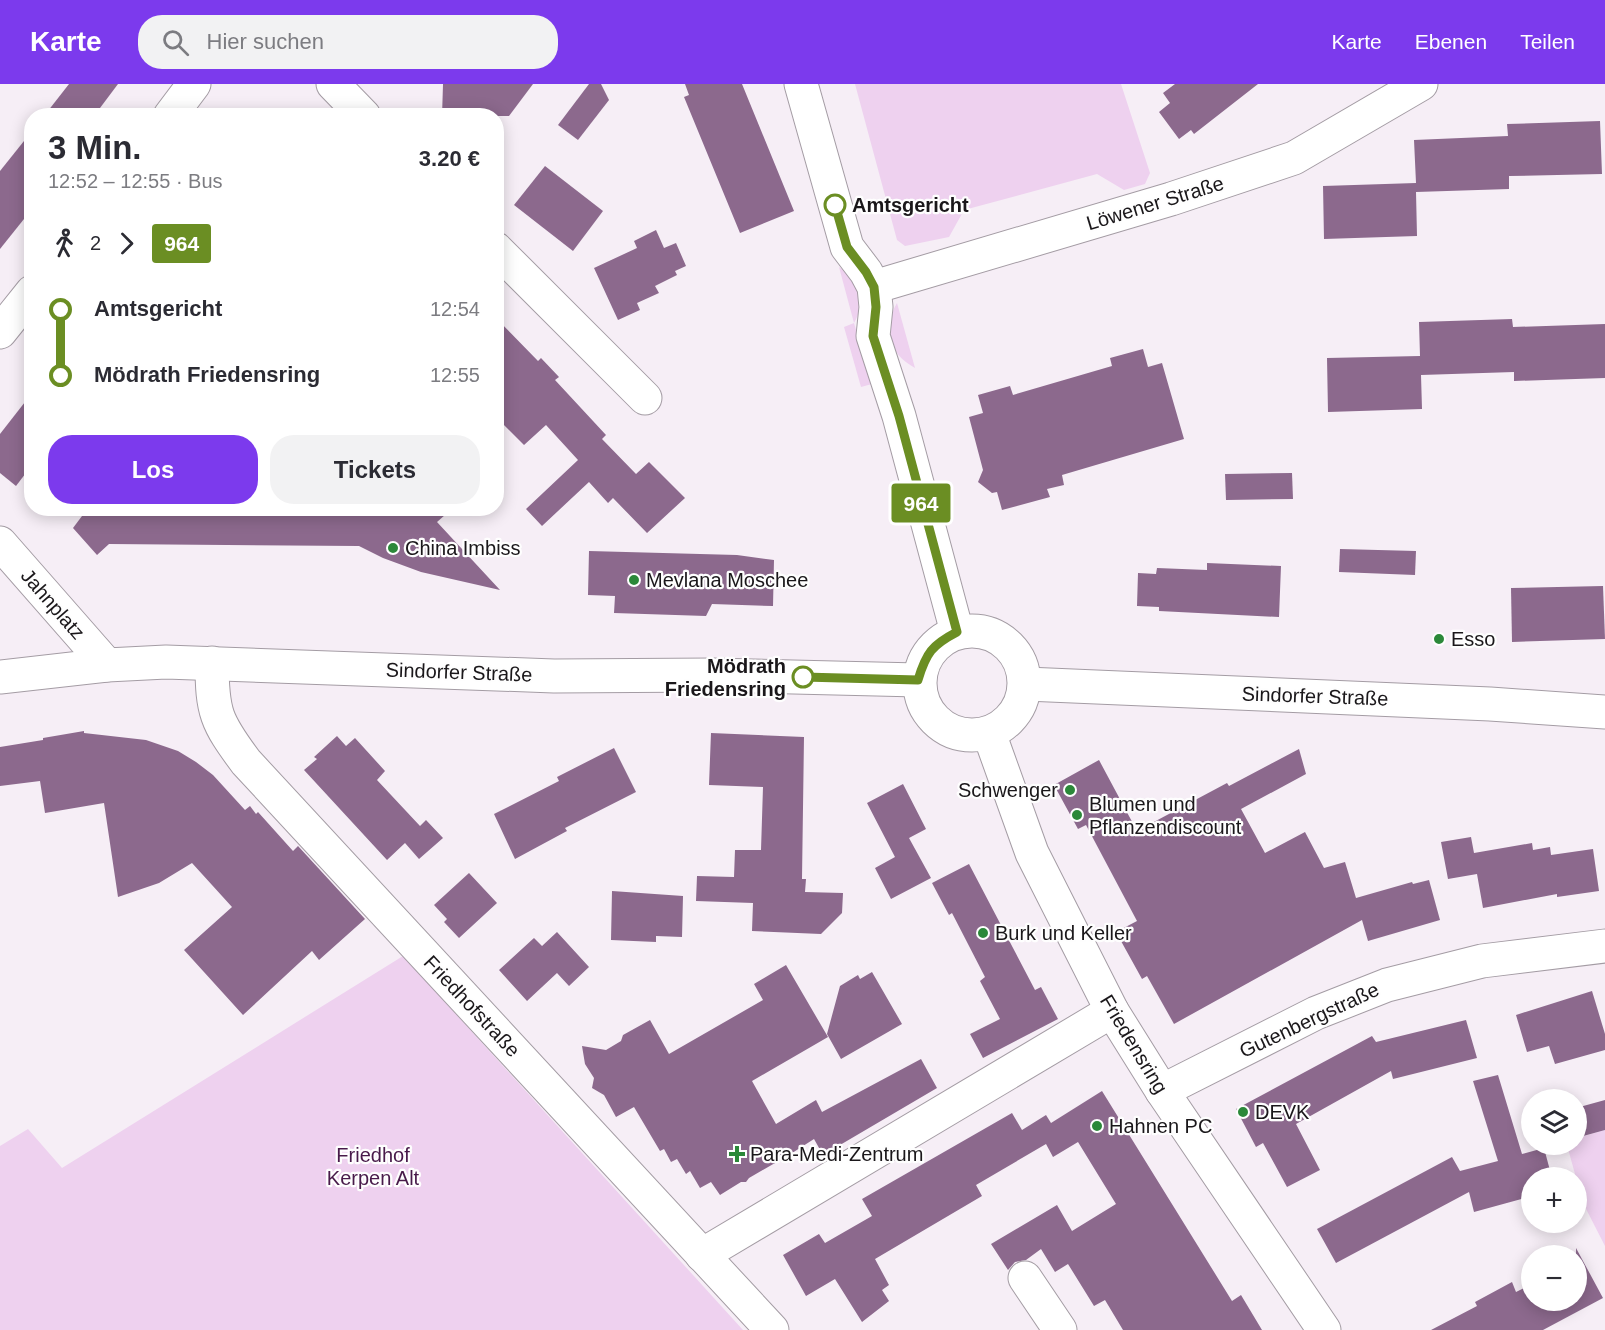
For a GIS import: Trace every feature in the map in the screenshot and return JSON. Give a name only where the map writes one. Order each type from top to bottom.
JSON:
[{"type":"street","points":[[176,108],[194,84]]},
{"type":"street","points":[[333,84],[356,108]]},
{"type":"street","points":[[801,84],[847,247],[874,287],[876,307],[873,336],[899,416],[957,632]]},
{"type":"street","name":"Löwener Straße","points":[[874,287],[1171,199],[1294,158],[1421,84]]},
{"type":"street","points":[[504,257],[645,398]]},
{"type":"street","points":[[0,332],[24,302]]},
{"type":"street","name":"Jahnplatz","points":[[0,543],[107,665]]},
{"type":"street","points":[[957,632],[989,632],[1016,652],[1026,684],[1021,704],[1010,721],[989,733],[958,735],[928,715],[918,680],[924,659],[938,642],[957,632]]},
{"type":"street","name":"Sindorfer Straße","points":[[0,677],[107,665],[166,662],[554,676],[713,675],[918,680]]},
{"type":"street","name":"Friedhofstraße","points":[[212,663],[212,694],[216,717],[246,762],[772,1330]]},
{"type":"street","name":"Sindorfer Straße","points":[[1026,684],[1467,703],[1605,712]]},
{"type":"street","name":"Friedensring","points":[[989,733],[1032,853],[1112,1011],[1162,1091],[1324,1330]]},
{"type":"street","name":"Gutenbergstraße","points":[[1162,1091],[1316,1013],[1387,985],[1482,961],[1605,946]]},
{"type":"street","points":[[702,1255],[1112,1011]]},
{"type":"street","points":[[1024,1278],[1060,1330]]},
{"type":"green space","points":[[855,84],[1121,84],[1150,173],[1145,184],[1124,190],[1097,174],[964,210],[949,237],[905,246],[897,240]]},
{"type":"green space","points":[[839,267],[852,278],[861,299],[854,323]]},
{"type":"green space","points":[[897,303],[915,368],[899,355],[890,340],[890,322]]},
{"type":"green space","points":[[854,323],[872,384],[861,387],[844,327]]},
{"type":"green space","name":"Friedhof Kerpen Alt","points":[[403,956],[743,1330],[0,1330],[0,1146],[28,1129],[62,1168]]},
{"type":"green space","points":[[1605,1130],[1605,1246],[1587,1211],[1587,1167],[1573,1167],[1570,1155],[1587,1155],[1587,1135]]},
{"type":"building","points":[[69,84],[118,84],[100,108],[50,108]]},
{"type":"building","points":[[443,84],[533,84],[509,116],[504,116],[504,108],[442,108]]},
{"type":"building","points":[[589,84],[601,84],[609,100],[578,140],[558,125]]},
{"type":"building","points":[[685,84],[742,84],[794,211],[740,233],[684,97],[689,95]]},
{"type":"building","points":[[1175,84],[1258,84],[1194,134],[1191,130],[1179,139],[1159,112],[1170,103],[1163,93]]},
{"type":"building","points":[[1600,121],[1602,174],[1509,176],[1509,189],[1416,192],[1417,236],[1324,239],[1323,186],[1416,183],[1414,140],[1508,136],[1507,124]]},
{"type":"building","points":[[24,141],[24,219],[0,249],[0,171]]},
{"type":"building","points":[[545,166],[603,211],[573,251],[514,205]]},
{"type":"building","points":[[656,230],[664,248],[676,243],[686,266],[675,271],[677,275],[655,286],[659,293],[637,303],[640,310],[618,320],[594,268],[637,248],[634,241]]},
{"type":"building","points":[[1512,319],[1513,327],[1605,324],[1605,378],[1514,381],[1514,372],[1421,375],[1422,409],[1328,412],[1327,358],[1420,356],[1419,322]]},
{"type":"building","points":[[504,326],[538,361],[541,358],[559,377],[555,380],[606,435],[602,439],[636,474],[649,462],[685,498],[647,533],[613,498],[608,503],[589,482],[542,526],[526,509],[578,460],[546,425],[524,445],[504,425]]},
{"type":"building","points":[[1143,349],[1148,367],[1162,363],[1184,439],[1062,475],[1064,485],[1047,489],[1050,497],[1002,510],[997,492],[992,493],[978,482],[983,470],[969,417],[983,413],[978,395],[1010,386],[1013,395],[1112,366],[1110,358]]},
{"type":"building","points":[[24,403],[24,476],[16,486],[0,473],[0,434]]},
{"type":"building","points":[[1292,473],[1293,499],[1226,500],[1225,474]]},
{"type":"building","points":[[82,516],[444,516],[437,522],[500,590],[421,572],[359,546],[109,544],[97,555],[73,528]]},
{"type":"building","points":[[1340,549],[1416,551],[1415,575],[1339,572]]},
{"type":"building","points":[[589,551],[737,555],[774,560],[773,606],[712,604],[706,616],[614,613],[615,596],[588,595]]},
{"type":"building","points":[[1207,563],[1281,566],[1279,617],[1159,611],[1159,607],[1137,606],[1138,573],[1156,574],[1157,568],[1207,570]]},
{"type":"building","points":[[1603,586],[1605,639],[1512,642],[1511,588]]},
{"type":"building","points":[[84,731],[84,733],[146,740],[178,751],[196,762],[213,775],[245,810],[250,806],[256,814],[258,812],[293,851],[298,846],[365,919],[319,960],[312,951],[243,1015],[184,950],[232,907],[192,863],[159,883],[118,897],[104,803],[45,813],[40,781],[0,786],[0,747]]},
{"type":"building","points":[[711,733],[804,737],[802,879],[806,879],[805,892],[843,893],[842,913],[821,934],[752,931],[753,903],[696,901],[697,876],[734,877],[735,850],[761,850],[763,787],[709,785]]},
{"type":"building","points":[[337,736],[346,746],[355,738],[385,771],[377,780],[420,826],[426,820],[443,838],[419,859],[405,843],[387,860],[304,770],[317,759],[314,757]]},
{"type":"building","points":[[614,748],[636,792],[565,828],[567,831],[515,859],[494,814],[559,781],[557,777]]},
{"type":"building","points":[[1299,749],[1306,774],[1241,809],[1265,853],[1305,832],[1324,868],[1345,862],[1356,898],[1412,882],[1413,884],[1429,880],[1440,920],[1368,941],[1362,920],[1174,1024],[1147,976],[1142,979],[1116,932],[1137,921],[1086,825],[1078,829],[1054,785],[1099,760],[1137,831],[1227,783],[1229,786]]},
{"type":"building","points":[[903,784],[926,829],[909,838],[931,878],[891,899],[875,868],[895,857],[867,803]]},
{"type":"building","points":[[1471,837],[1474,853],[1532,843],[1533,850],[1550,847],[1551,855],[1593,849],[1599,891],[1557,897],[1557,894],[1483,908],[1477,874],[1448,879],[1441,842]]},
{"type":"building","points":[[969,864],[1035,990],[1041,987],[1058,1019],[983,1058],[970,1034],[1000,1019],[980,981],[985,977],[952,913],[949,915],[932,883]]},
{"type":"building","points":[[469,873],[497,903],[459,938],[444,922],[447,919],[434,905]]},
{"type":"building","points":[[612,891],[683,896],[682,937],[656,936],[656,942],[611,940]]},
{"type":"building","points":[[557,932],[589,967],[569,986],[557,973],[527,1001],[499,970],[534,938],[542,946]]},
{"type":"building","points":[[786,965],[828,1037],[752,1081],[776,1124],[816,1100],[822,1112],[921,1059],[937,1088],[823,1155],[814,1139],[789,1155],[787,1159],[782,1159],[746,1182],[741,1182],[720,1195],[711,1182],[700,1188],[690,1171],[686,1174],[677,1159],[671,1162],[664,1149],[660,1151],[634,1107],[616,1117],[604,1095],[592,1088],[594,1078],[585,1064],[582,1046],[606,1050],[621,1041],[623,1035],[650,1020],[669,1054],[763,1000],[754,984]]},
{"type":"building","points":[[872,972],[902,1024],[841,1059],[827,1034],[840,986],[858,975],[860,979]]},
{"type":"building","points":[[1592,991],[1605,1034],[1605,1050],[1555,1064],[1549,1046],[1527,1052],[1516,1015]]},
{"type":"building","points":[[1466,1020],[1477,1058],[1393,1079],[1391,1071],[1296,1124],[1320,1170],[1287,1187],[1263,1143],[1256,1147],[1236,1109],[1372,1036],[1376,1042]]},
{"type":"building","points":[[1498,1075],[1521,1155],[1546,1155],[1549,1167],[1521,1167],[1521,1199],[1474,1212],[1469,1192],[1336,1263],[1317,1229],[1452,1157],[1460,1171],[1498,1161],[1473,1081]]},
{"type":"building","points":[[1102,1091],[1232,1301],[1241,1295],[1262,1330],[1123,1330],[1105,1300],[1094,1306],[1068,1264],[1055,1272],[1041,1249],[1026,1260],[1015,1262],[1008,1270],[991,1244],[1057,1205],[1072,1231],[1116,1204],[1078,1142],[1053,1157],[1046,1144],[976,1185],[982,1196],[875,1259],[889,1285],[882,1290],[889,1301],[862,1322],[835,1279],[806,1296],[783,1255],[819,1234],[825,1243],[872,1216],[862,1199],[1012,1113],[1022,1130],[1046,1115],[1051,1123]]},
{"type":"building","points":[[1605,1100],[1605,1130],[1587,1135],[1587,1105]]},
{"type":"building","points":[[1587,1268],[1603,1298],[1587,1307]]},
{"type":"building","points":[[1512,1282],[1516,1292],[1521,1290],[1521,1311],[1579,1311],[1543,1330],[1431,1330],[1477,1306],[1475,1302]]},
{"type":"bus line","name":"964","points":[[803,677],[918,680],[924,659],[938,642],[957,632],[899,416],[873,336],[876,307],[874,287],[847,247],[835,205]]},
{"type":"place","name":"Amtsgericht","points":[[835,205]]},
{"type":"place","name":"China Imbiss","points":[[393,548]]},
{"type":"place","name":"Mevlana Moschee","points":[[634,580]]},
{"type":"place","name":"Esso","points":[[1439,639]]},
{"type":"place","name":"Mödrath Friedensring","points":[[803,677]]},
{"type":"place","name":"Schwenger","points":[[1070,790]]},
{"type":"place","name":"Blumen und Pflanzendiscount","points":[[1077,815]]},
{"type":"place","name":"Burk und Keller","points":[[983,933]]},
{"type":"place","name":"DEVK","points":[[1243,1112]]},
{"type":"place","name":"Hahnen PC","points":[[1097,1126]]},
{"type":"place","name":"Para-Medi-Zentrum","points":[[737,1154]]}]
